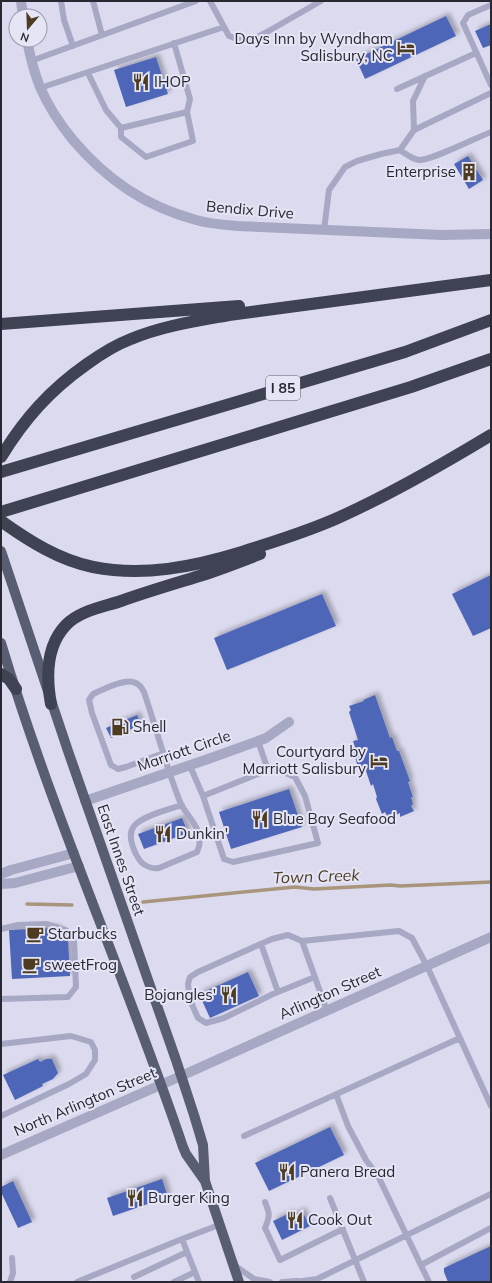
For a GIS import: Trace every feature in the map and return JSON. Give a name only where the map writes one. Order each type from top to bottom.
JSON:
[{"type":"highway","points":[[1,457],[21,426],[50,394],[84,366],[121,343],[152,332],[201,320],[491,280]]},
{"type":"highway","points":[[1,324],[120,314],[350,299]]},
{"type":"highway","name":"I 85","points":[[1,472],[405,352],[491,320]]},
{"type":"highway","name":"I 85","points":[[1,512],[412,387],[491,359]]},
{"type":"highway","points":[[51,704],[49,674],[51,652],[62,630],[75,617],[232,565],[286,543],[402,486],[491,435]]},
{"type":"highway","points":[[1,521],[41,547],[66,558],[92,566],[113,570],[135,571],[179,567],[221,558],[280,539],[340,517]]},
{"type":"highway","points":[[1,674],[9,679],[16,689]]},
{"type":"main road","name":"East Innes Street","points":[[1,551],[51,704],[182,1076],[201,1136],[204,1156],[205,1181],[239,1282]]},
{"type":"main road","name":"East Innes Street","points":[[1,643],[40,760],[162,1085],[183,1147],[186,1154],[205,1181]]},
{"type":"street","name":"Bendix Drive","points":[[29,48],[31,61],[40,88],[57,119],[65,130],[105,174],[139,198],[160,208],[197,220],[217,224],[442,235],[491,234]]},
{"type":"street","name":"Marriott Circle","points":[[85,801],[190,766],[266,738],[289,722]]},
{"type":"street","points":[[1,874],[74,853]]},
{"type":"street","points":[[1,884],[15,883],[79,866]]},
{"type":"street","name":"Arlington Street","points":[[182,1076],[491,937]]},
{"type":"street","name":"North Arlington Street","points":[[1,1155],[182,1076]]},
{"type":"lane","points":[[61,1],[64,20],[73,46]]},
{"type":"lane","points":[[93,1],[102,35]]},
{"type":"lane","points":[[31,61],[196,1]]},
{"type":"lane","points":[[210,1],[229,36],[240,40],[253,39],[321,1]]},
{"type":"lane","points":[[491,5],[468,15],[463,22],[476,53],[488,72],[491,85]]},
{"type":"lane","points":[[40,88],[224,26]]},
{"type":"lane","points":[[88,72],[106,110],[121,128],[121,137],[146,157],[193,141],[187,112],[190,99],[174,43]]},
{"type":"lane","points":[[397,89],[476,53]]},
{"type":"lane","points":[[414,130],[413,101],[425,76]]},
{"type":"lane","points":[[324,230],[329,190],[345,167],[357,161],[400,150],[414,130],[491,93]]},
{"type":"lane","points":[[121,128],[187,112]]},
{"type":"lane","points":[[400,150],[408,156],[420,160],[431,158],[491,132]]},
{"type":"lane","points":[[164,753],[118,769],[111,765],[92,713],[89,700],[93,694],[124,682],[133,682],[140,686],[144,692],[182,805],[192,819],[200,838],[200,846],[197,852],[159,868],[154,869],[143,863],[133,847],[130,837],[132,828],[139,821],[182,805]]},
{"type":"lane","points":[[258,741],[268,770]]},
{"type":"lane","points":[[190,766],[203,796],[224,859],[233,862],[318,843],[305,796],[295,777],[283,772],[268,770],[203,796]]},
{"type":"lane","points":[[1,929],[18,925],[47,924],[66,930],[74,940],[76,987],[68,997],[1,999]]},
{"type":"lane","points":[[315,977],[278,992],[224,1018],[206,1023],[198,1018],[190,1000],[188,984],[190,977],[198,972],[272,939],[288,935],[302,941],[399,931],[412,938],[427,966],[491,1106]]},
{"type":"lane","points":[[302,941],[327,1011]]},
{"type":"lane","points":[[261,944],[278,992]]},
{"type":"lane","points":[[1,1044],[71,1036],[91,1042],[95,1050],[94,1060],[86,1074],[55,1091],[1,1116]]},
{"type":"lane","points":[[244,1136],[460,1038]]},
{"type":"lane","points":[[336,1094],[348,1126],[366,1160],[378,1176],[429,1282]]},
{"type":"lane","points":[[282,1282],[316,1280],[491,1194]]},
{"type":"lane","points":[[330,1198],[364,1282]]},
{"type":"lane","points":[[265,1202],[270,1213],[270,1218],[265,1228],[280,1260],[343,1229]]},
{"type":"lane","points":[[76,1282],[219,1224]]},
{"type":"lane","points":[[421,1265],[491,1228]]},
{"type":"lane","points":[[182,1239],[199,1282]]},
{"type":"lane","points":[[134,1277],[187,1252]]},
{"type":"lane","points":[[10,1282],[13,1273],[12,1258]]},
{"type":"lane","points":[[232,1264],[254,1279],[270,1282]]},
{"type":"lane","points":[[174,1282],[195,1272]]},
{"type":"building","name":"Days Inn by Wyndham Salisbury, NC","points":[[446,16],[456,36],[365,79],[356,59]]},
{"type":"building","points":[[491,24],[491,45],[483,48],[475,31]]},
{"type":"building","name":"IHOP","points":[[156,57],[168,94],[126,107],[114,70]]},
{"type":"building","name":"Enterprise","points":[[468,156],[483,180],[469,189],[454,164]]},
{"type":"building","points":[[491,575],[491,628],[473,636],[452,594]]},
{"type":"building","points":[[322,594],[336,626],[227,670],[214,638]]},
{"type":"building","name":"Courtyard by Marriott Salisbury","points":[[375,695],[390,738],[392,737],[397,751],[399,751],[410,781],[408,782],[413,797],[411,797],[413,804],[411,806],[414,811],[400,817],[400,813],[388,818],[385,812],[382,814],[376,799],[377,797],[373,784],[371,786],[366,771],[360,773],[352,748],[355,747],[353,741],[358,740],[349,712],[351,710],[349,706],[364,701],[363,700]]},
{"type":"building","points":[[137,715],[141,725],[111,738],[106,728]]},
{"type":"building","name":"Blue Bay Seafood","points":[[289,789],[302,827],[231,849],[219,812]]},
{"type":"building","name":"Dunkin'","points":[[182,818],[188,833],[144,849],[138,834]]},
{"type":"building","points":[[55,928],[68,940],[70,976],[12,979],[9,930]]},
{"type":"building","name":"Bojangles'","points":[[248,972],[259,996],[210,1018],[199,994]]},
{"type":"building","points":[[38,1059],[40,1062],[46,1059],[52,1059],[58,1073],[53,1079],[42,1084],[43,1086],[15,1100],[3,1075]]},
{"type":"building","points":[[330,1127],[344,1155],[269,1191],[255,1163]]},
{"type":"building","points":[[162,1179],[168,1197],[113,1216],[107,1198]]},
{"type":"building","points":[[13,1181],[32,1222],[18,1228],[1,1192],[1,1187]]},
{"type":"building","points":[[302,1211],[310,1226],[282,1240],[273,1221],[290,1213],[291,1216]]},
{"type":"building","points":[[491,1246],[491,1282],[448,1282],[444,1268]]},
{"type":"waterway","name":"Town Creek","points":[[143,902],[295,887],[314,889],[491,882]]},
{"type":"waterway","name":"Town Creek","points":[[27,904],[72,905]]},
{"type":"place","name":"Days Inn by Wyndham Salisbury, NC","points":[[406,48]]},
{"type":"place","name":"IHOP","points":[[141,82]]},
{"type":"place","name":"Enterprise","points":[[469,172]]},
{"type":"place","name":"Shell","points":[[120,727]]},
{"type":"place","name":"Courtyard by Marriott Salisbury","points":[[379,761]]},
{"type":"place","name":"Blue Bay Seafood","points":[[260,819]]},
{"type":"place","name":"Dunkin'","points":[[163,834]]},
{"type":"place","name":"Starbucks","points":[[35,934]]},
{"type":"place","name":"sweetFrog","points":[[31,965]]},
{"type":"place","name":"Bojangles'","points":[[229,995]]},
{"type":"place","name":"Panera Bread","points":[[287,1172]]},
{"type":"place","name":"Burger King","points":[[135,1198]]},
{"type":"place","name":"Cook Out","points":[[295,1220]]}]
